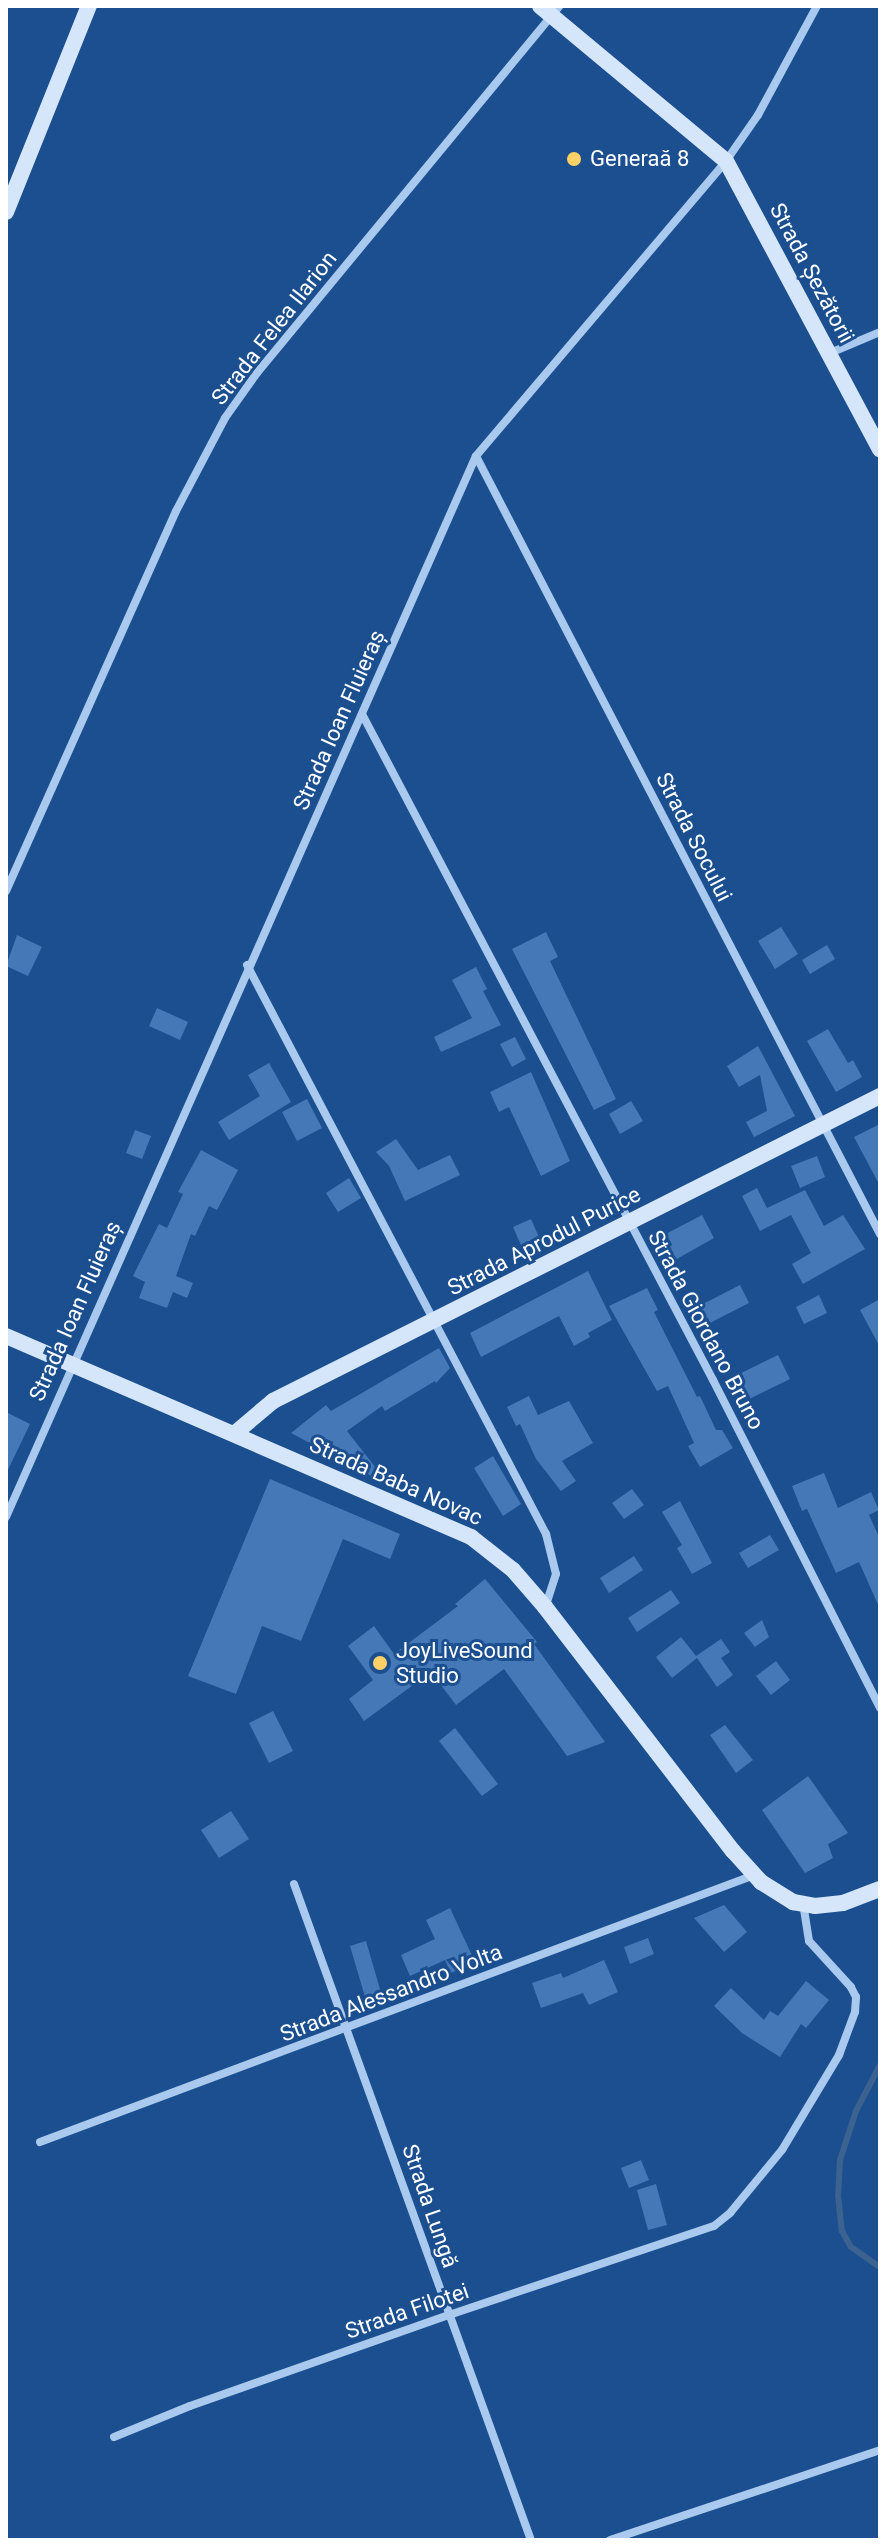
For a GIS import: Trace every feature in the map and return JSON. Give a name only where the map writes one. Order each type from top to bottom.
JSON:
[{"type":"street","points":[[6,212],[89,6]]},
{"type":"street","name":"Strada Ioan Fluieraș","points":[[6,1517],[247,965],[476,456],[726,161],[758,115],[817,6]]},
{"type":"street","points":[[551,9],[726,161]]},
{"type":"street","name":"Strada Felea Ilarion","points":[[6,891],[176,511],[225,418],[257,373],[551,9]]},
{"type":"street","name":"Strada Șezătorii","points":[[726,161],[880,449]]},
{"type":"street","points":[[830,353],[880,332]]},
{"type":"street","name":"Strada Socului","points":[[476,456],[880,1234]]},
{"type":"street","name":"Strada Giordano Bruno","points":[[362,714],[880,1708]]},
{"type":"street","points":[[247,965],[546,1534],[556,1574],[545,1607]]},
{"type":"street","name":"Strada Aprodul Purice","points":[[234,1434],[273,1401],[880,1096]]},
{"type":"street","name":"Strada Baba Novac","points":[[6,1336],[471,1537],[513,1570],[545,1607],[754,1875],[773,1891],[803,1905]]},
{"type":"street","name":"Strada Alessandro Volta","points":[[40,2142],[754,1875]]},
{"type":"street","name":"Strada Lungă","points":[[294,1884],[349,2029],[531,2540]]},
{"type":"street","points":[[803,1905],[843,1903],[880,1889]]},
{"type":"street","name":"Strada Filotei","points":[[114,2437],[190,2406],[714,2226],[753,2188],[782,2150],[839,2055],[855,2012],[856,1997],[851,1987],[809,1941],[803,1905]]},
{"type":"street","points":[[610,2540],[880,2450]]},
{"type":"building","points":[[781,927],[798,954],[775,969],[758,941]]},
{"type":"building","points":[[546,932],[558,957],[550,961],[616,1099],[594,1110],[512,949]]},
{"type":"building","points":[[17,935],[42,947],[28,976],[6,966]]},
{"type":"building","points":[[827,945],[835,959],[810,974],[802,960]]},
{"type":"building","points":[[476,967],[487,989],[483,991],[501,1025],[441,1052],[434,1037],[472,1018],[452,980]]},
{"type":"building","points":[[157,1008],[188,1022],[180,1040],[149,1026]]},
{"type":"building","points":[[828,1029],[848,1063],[853,1060],[862,1077],[836,1092],[807,1041]]},
{"type":"building","points":[[515,1037],[526,1059],[512,1067],[500,1044]]},
{"type":"building","points":[[758,1046],[795,1116],[754,1137],[746,1122],[767,1111],[760,1075],[739,1087],[727,1066]]},
{"type":"building","points":[[269,1063],[291,1102],[229,1140],[218,1122],[260,1096],[248,1075]]},
{"type":"building","points":[[531,1072],[570,1161],[541,1176],[509,1107],[499,1112],[490,1092]]},
{"type":"building","points":[[307,1099],[322,1128],[297,1141],[282,1112]]},
{"type":"building","points":[[631,1101],[643,1121],[620,1134],[609,1114]]},
{"type":"building","points":[[880,1124],[880,1186],[854,1137]]},
{"type":"building","points":[[135,1130],[151,1136],[142,1159],[126,1153]]},
{"type":"building","points":[[396,1139],[418,1170],[450,1155],[460,1175],[405,1201],[389,1166],[376,1152]]},
{"type":"building","points":[[201,1150],[238,1170],[217,1210],[209,1206],[195,1236],[191,1234],[176,1276],[193,1283],[187,1298],[173,1292],[167,1308],[139,1298],[145,1282],[133,1276],[159,1224],[167,1228],[183,1194],[178,1192]]},
{"type":"building","points":[[817,1156],[825,1177],[800,1188],[791,1166]]},
{"type":"building","points":[[349,1178],[361,1198],[338,1212],[326,1193]]},
{"type":"building","points":[[757,1188],[767,1208],[805,1190],[824,1226],[843,1215],[865,1249],[803,1284],[792,1264],[811,1253],[791,1215],[760,1231],[742,1196]]},
{"type":"building","points":[[702,1215],[714,1238],[675,1260],[662,1236]]},
{"type":"building","points":[[531,1219],[542,1244],[524,1252],[513,1227]]},
{"type":"building","points":[[588,1271],[612,1320],[588,1333],[590,1337],[574,1346],[559,1316],[481,1357],[470,1333]]},
{"type":"building","points":[[740,1285],[749,1303],[706,1325],[697,1307]]},
{"type":"building","points":[[647,1288],[658,1310],[654,1312],[697,1397],[700,1396],[716,1430],[722,1430],[733,1448],[700,1467],[688,1446],[694,1443],[668,1386],[657,1391],[609,1306]]},
{"type":"building","points":[[819,1295],[827,1313],[804,1324],[796,1307]]},
{"type":"building","points":[[880,1299],[880,1347],[860,1310]]},
{"type":"building","points":[[439,1348],[450,1368],[436,1383],[385,1411],[382,1406],[347,1431],[390,1486],[291,1433],[326,1405],[331,1411]]},
{"type":"building","points":[[778,1355],[790,1379],[743,1402],[731,1378]]},
{"type":"building","points":[[529,1396],[538,1415],[569,1401],[593,1443],[562,1461],[576,1481],[561,1491],[536,1459],[520,1424],[516,1426],[507,1407]]},
{"type":"building","points":[[6,1412],[30,1424],[6,1474]]},
{"type":"building","points":[[493,1456],[521,1504],[503,1516],[474,1468]]},
{"type":"building","points":[[824,1473],[838,1508],[871,1492],[879,1510],[869,1515],[880,1539],[880,1609],[859,1562],[836,1573],[807,1509],[802,1511],[792,1486]]},
{"type":"building","points":[[270,1479],[400,1534],[390,1559],[343,1539],[301,1641],[262,1626],[236,1694],[188,1676]]},
{"type":"building","points":[[632,1489],[644,1505],[624,1519],[612,1503]]},
{"type":"building","points":[[680,1501],[712,1563],[692,1574],[677,1548],[682,1545],[662,1512]]},
{"type":"building","points":[[770,1535],[779,1550],[748,1568],[739,1553]]},
{"type":"building","points":[[634,1556],[643,1570],[609,1593],[600,1578]]},
{"type":"building","points":[[485,1579],[537,1642],[534,1644],[605,1742],[567,1756],[504,1669],[456,1705],[431,1672],[364,1721],[349,1699],[373,1680],[348,1646],[374,1626],[394,1654],[458,1606],[455,1604]]},
{"type":"building","points":[[671,1590],[680,1603],[637,1632],[628,1618]]},
{"type":"building","points":[[762,1620],[769,1637],[755,1647],[744,1633]]},
{"type":"building","points":[[681,1637],[696,1656],[721,1639],[730,1652],[721,1658],[733,1675],[717,1687],[697,1658],[672,1678],[656,1657]]},
{"type":"building","points":[[776,1661],[790,1680],[771,1695],[756,1676]]},
{"type":"building","points":[[273,1711],[293,1751],[269,1763],[249,1723]]},
{"type":"building","points":[[725,1725],[753,1760],[736,1773],[710,1735]]},
{"type":"building","points":[[455,1728],[498,1784],[482,1796],[439,1741]]},
{"type":"building","points":[[808,1776],[848,1833],[828,1844],[833,1858],[805,1873],[762,1810]]},
{"type":"building","points":[[231,1811],[249,1839],[219,1858],[201,1830]]},
{"type":"building","points":[[724,1905],[747,1932],[724,1952],[694,1918]]},
{"type":"building","points":[[450,1908],[475,1962],[451,1973],[445,1960],[410,1976],[401,1955],[435,1939],[426,1920]]},
{"type":"building","points":[[648,1938],[654,1954],[630,1964],[624,1947]]},
{"type":"building","points":[[366,1941],[384,2003],[368,2007],[350,1946]]},
{"type":"building","points":[[604,1960],[618,1992],[589,2005],[583,1993],[541,2008],[532,1983],[561,1973],[563,1978]]},
{"type":"building","points":[[806,1981],[829,2000],[806,2028],[801,2024],[780,2057],[742,2033],[714,2006],[731,1988],[764,2020],[770,2011],[778,2016]]},
{"type":"building","points":[[641,2160],[649,2180],[629,2188],[621,2168]]},
{"type":"building","points":[[656,2184],[667,2225],[648,2230],[637,2190]]},
{"type":"waterway","points":[[880,2065],[856,2111],[840,2160],[838,2195],[842,2231],[851,2247],[880,2267]]},
{"type":"place","name":"Generaă 8","points":[[574,159]]},
{"type":"place","name":"JoyLiveSound Studio","points":[[380,1663]]}]
